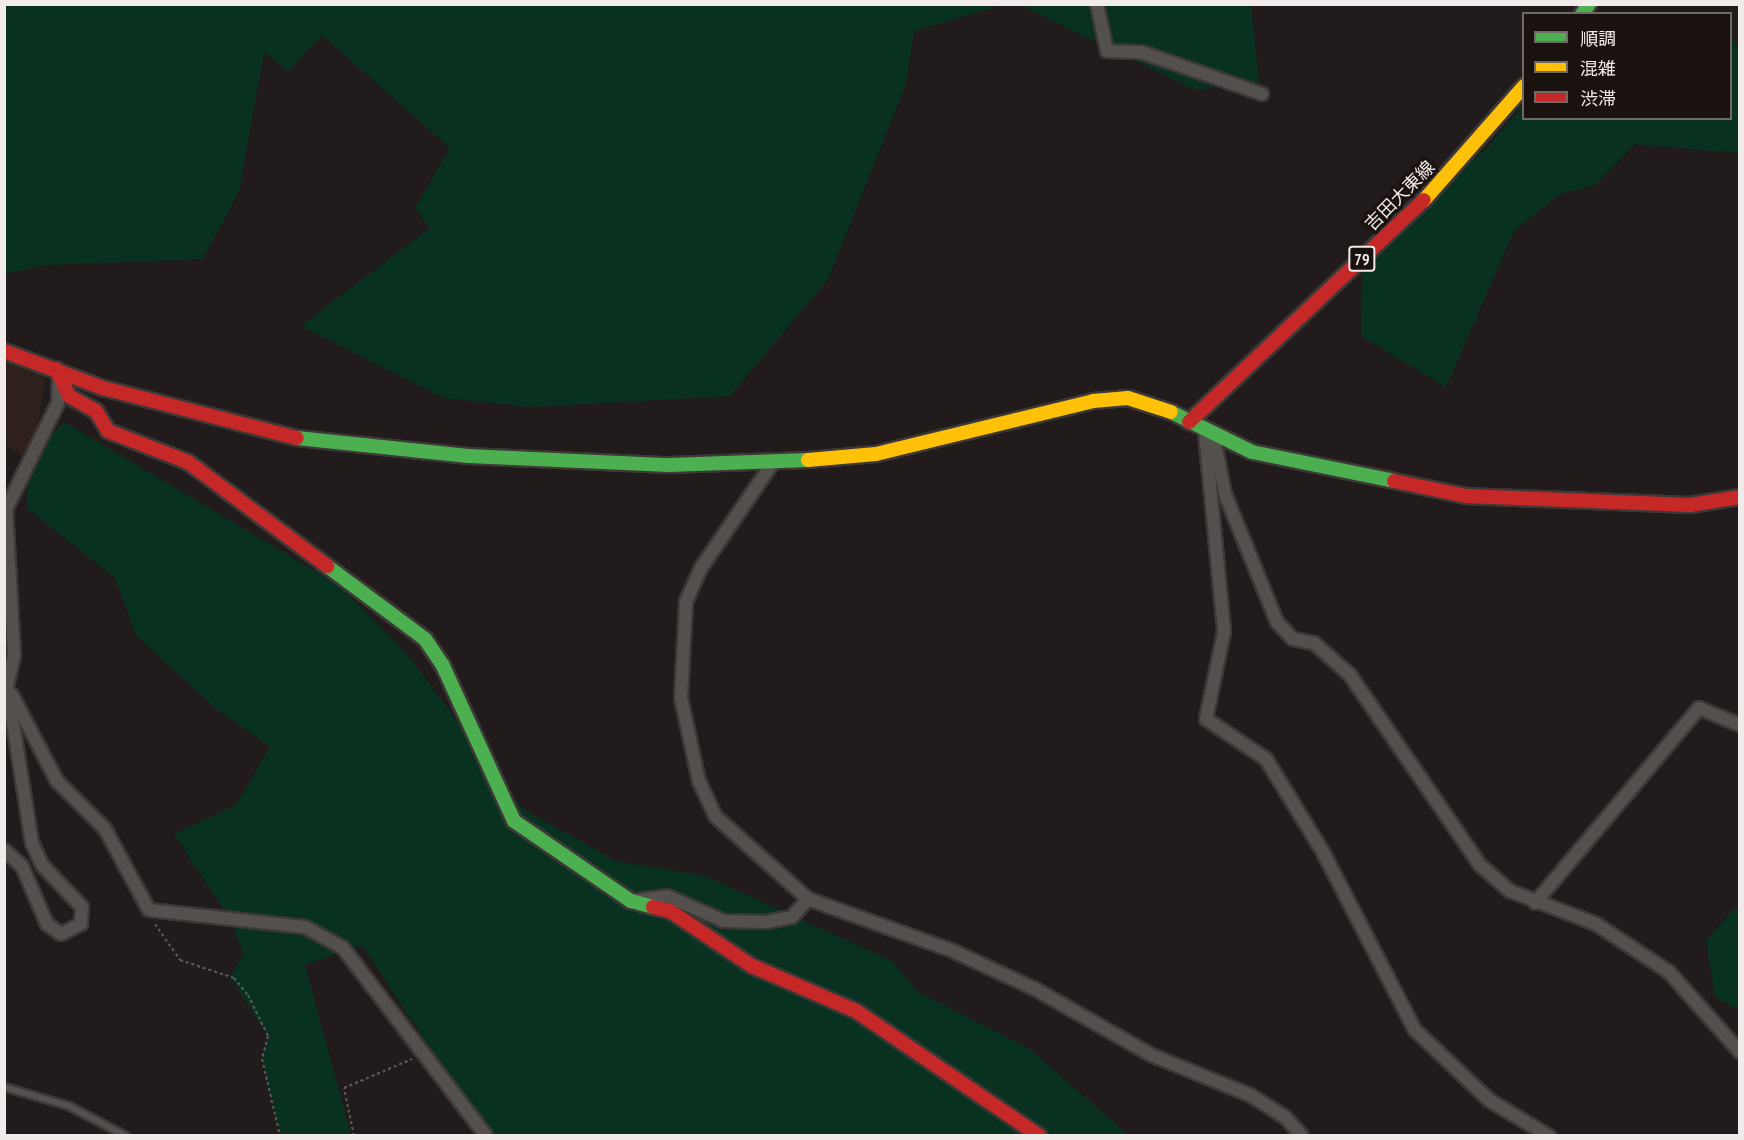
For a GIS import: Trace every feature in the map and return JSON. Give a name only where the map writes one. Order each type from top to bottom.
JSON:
[{"type":"street","points":[[1097,4],[1107,51],[1141,52],[1262,94]]},
{"type":"street","name":"吉田大東線","points":[[1189,422],[1425,199],[1522,88]]},
{"type":"street","points":[[4,351],[131,396],[287,437],[547,462],[774,461],[876,454],[1110,399],[1145,401],[1189,422],[1210,436],[1273,458],[1466,496],[1690,505],[1740,497]]},
{"type":"street","points":[[4,850],[22,866],[47,924],[61,934],[81,924],[82,907],[42,865],[33,843],[7,686],[14,655],[6,509],[58,403],[56,369]]},
{"type":"street","points":[[56,369],[69,396],[96,411],[108,431],[188,462],[410,624],[443,666],[514,821],[631,901],[670,910],[752,966],[856,1011],[1038,1136]]},
{"type":"street","points":[[1210,436],[1225,494],[1277,622],[1293,639],[1314,644],[1350,675],[1463,846],[1510,891],[1535,903],[1596,924],[1669,972],[1740,1052]]},
{"type":"street","points":[[1210,436],[1224,632],[1206,719],[1266,759],[1323,852],[1415,1030],[1489,1100],[1549,1136]]},
{"type":"street","points":[[774,461],[701,568],[686,602],[681,698],[699,781],[715,816],[808,899],[953,951],[1035,988],[1151,1055],[1250,1095],[1285,1117],[1302,1136]]},
{"type":"street","points":[[7,686],[57,781],[105,829],[149,910],[305,927],[343,948],[486,1136]]},
{"type":"street","points":[[1535,903],[1699,708],[1740,725]]},
{"type":"street","points":[[631,901],[667,896],[724,921],[766,922],[792,917],[808,899]]},
{"type":"lane","points":[[4,1087],[69,1106],[126,1136]]},
{"type":"path","points":[[149,910],[163,942],[180,960],[234,978],[248,995],[268,1036],[262,1059],[280,1136]]},
{"type":"path","points":[[354,1136],[344,1088],[425,1053]]},
{"type":"shaded area","points":[[4,357],[47,370],[36,432],[22,456],[5,444]]},
{"type":"green space","points":[[4,5],[1003,5],[914,31],[906,84],[828,279],[730,396],[532,407],[444,398],[301,326],[430,228],[415,208],[450,148],[322,35],[288,72],[264,52],[239,191],[203,259],[46,265],[5,274]]},
{"type":"green space","points":[[1020,5],[1251,5],[1259,82],[1195,90]]},
{"type":"green space","points":[[1732,39],[1739,49],[1739,153],[1635,144],[1594,186],[1561,193],[1514,231],[1446,387],[1361,336],[1363,256],[1488,147],[1522,106],[1522,120],[1732,120]]},
{"type":"green space","points":[[64,422],[340,586],[407,654],[523,809],[616,861],[705,876],[892,961],[918,992],[1028,1048],[1129,1135],[487,1135],[362,945],[305,965],[351,1135],[280,1135],[262,1059],[268,1036],[230,977],[244,954],[229,917],[174,834],[236,805],[270,747],[214,707],[136,635],[115,578],[27,508],[27,458]]},
{"type":"green space","points":[[1739,904],[1739,1010],[1715,997],[1706,940]]},
{"type":"traffic: fast","points":[[1583,12],[1589,4]]},
{"type":"traffic: fast","points":[[1171,412],[1252,452],[1394,481]]},
{"type":"traffic: fast","points":[[297,438],[468,456],[669,465],[808,460]]},
{"type":"traffic: fast","points":[[327,566],[425,639],[443,666],[514,821],[631,901],[653,907]]},
{"type":"traffic: slow","points":[[1424,200],[1522,88]]},
{"type":"traffic: slow","points":[[808,460],[876,454],[1093,401],[1128,398],[1171,412]]},
{"type":"traffic: jam","points":[[1189,422],[1424,200]]},
{"type":"traffic: jam","points":[[4,351],[103,388],[297,438]]},
{"type":"traffic: jam","points":[[56,369],[69,396],[96,411],[108,431],[188,462],[327,566]]},
{"type":"traffic: jam","points":[[1394,481],[1466,496],[1690,505],[1740,497]]},
{"type":"traffic: jam","points":[[653,907],[670,911],[752,966],[856,1011],[1039,1136]]}]
